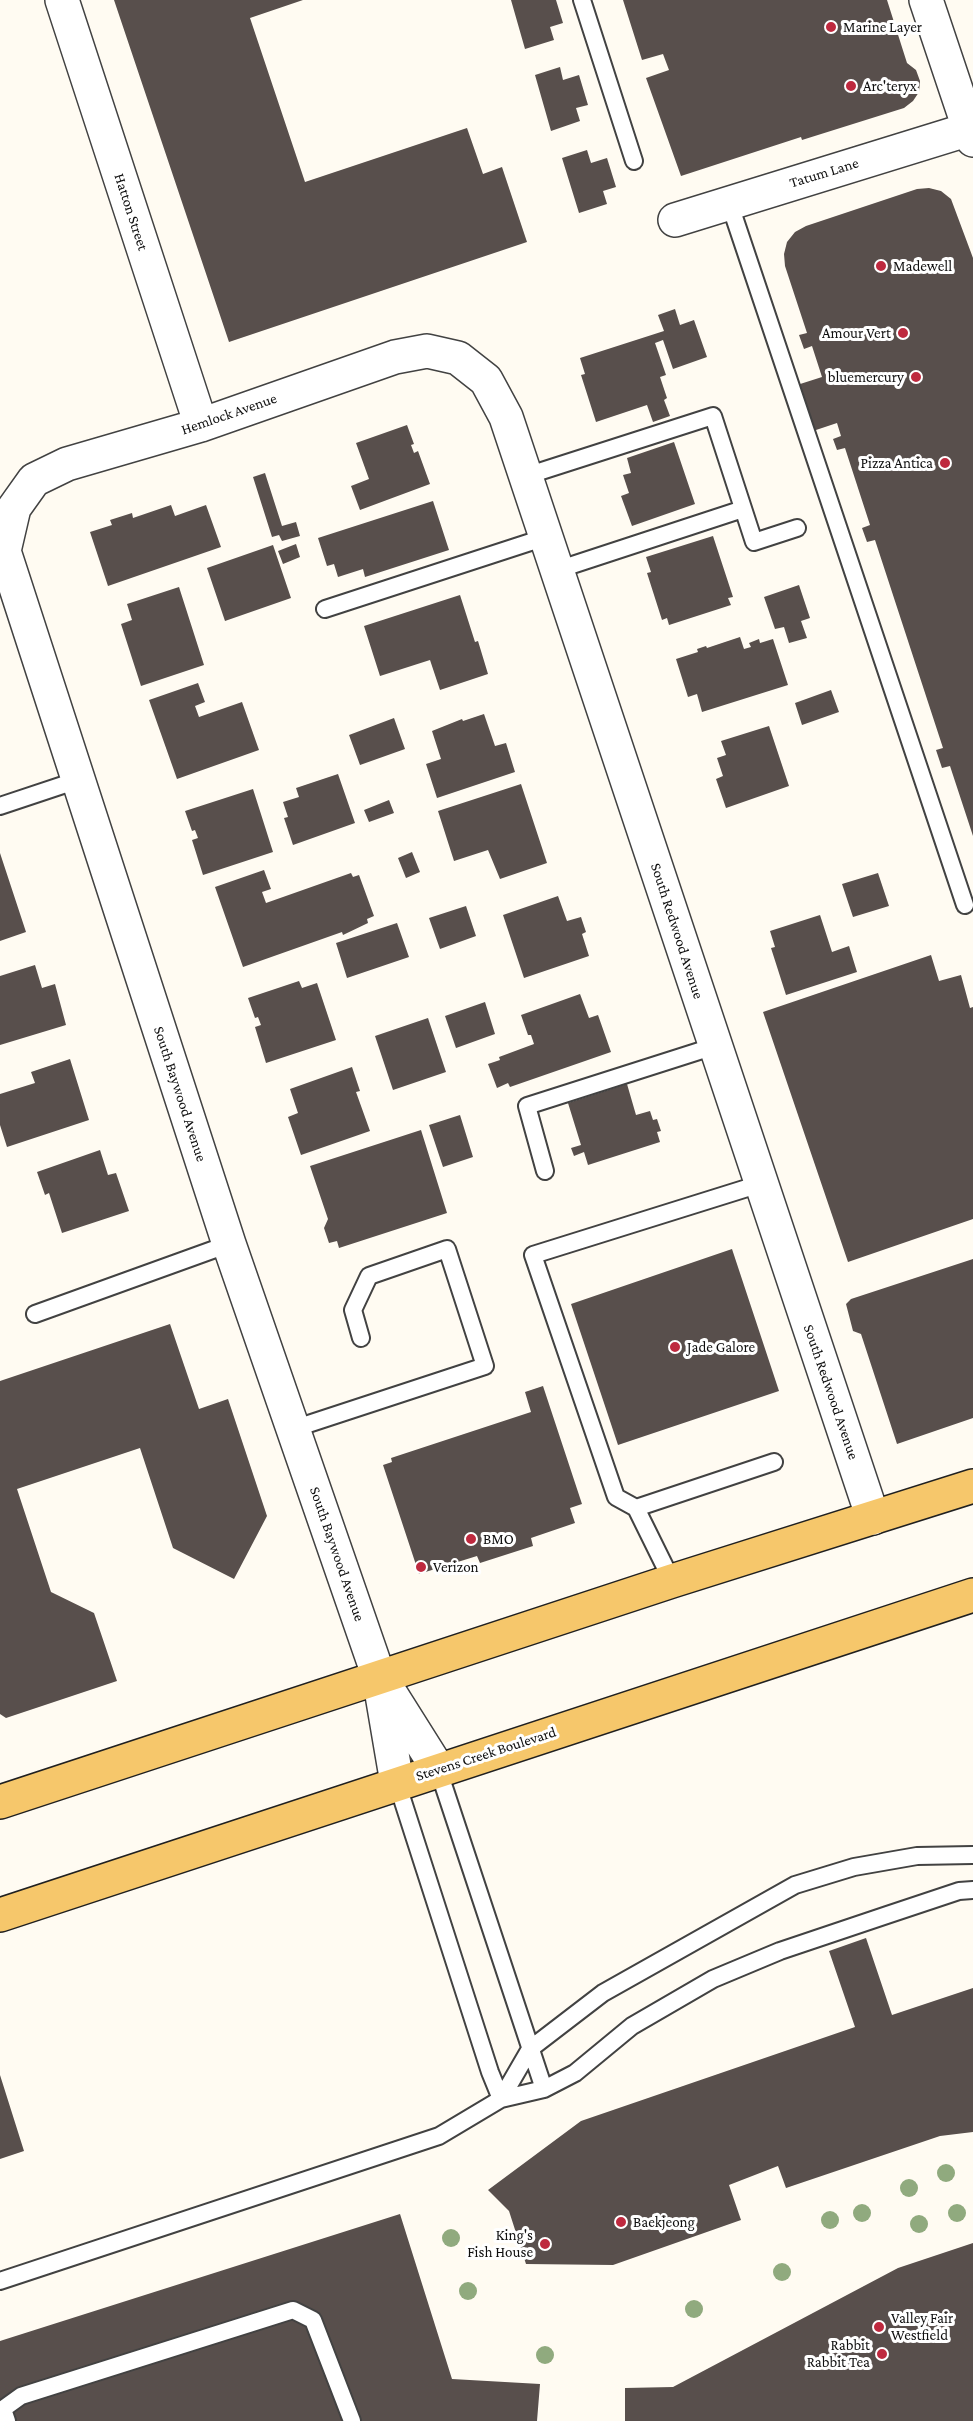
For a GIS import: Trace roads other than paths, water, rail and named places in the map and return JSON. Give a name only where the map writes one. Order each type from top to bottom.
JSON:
[{"type":"main road","points":[[0,1802],[672,1581],[973,1486]]},
{"type":"main road","name":"Stevens Creek Boulevard","points":[[0,1915],[397,1782],[973,1595]]},
{"type":"street","name":"Hatton Street","points":[[62,0],[201,424]]},
{"type":"street","points":[[926,0],[972,133]]},
{"type":"street","name":"Tatum Lane","points":[[675,220],[729,202],[972,133]]},
{"type":"street","name":"Hemlock Avenue","points":[[14,508],[34,480],[67,464],[201,424],[395,357],[428,351],[458,358]]},
{"type":"street","name":"South Redwood Avenue","points":[[458,358],[486,380],[506,417],[873,1518]]},
{"type":"street","name":"South Baywood Avenue","points":[[14,508],[4,551],[229,1244],[379,1677],[397,1782]]},
{"type":"street","name":"South Baywood Avenue","points":[[379,1677],[438,1769]]},
{"type":"lane","points":[[582,0],[634,161]]},
{"type":"lane","points":[[729,202],[965,905]]},
{"type":"lane","points":[[526,476],[713,416],[754,542],[797,528]]},
{"type":"lane","points":[[557,570],[743,509]]},
{"type":"lane","points":[[325,609],[546,537]]},
{"type":"lane","points":[[0,806],[78,780]]},
{"type":"lane","points":[[545,1171],[526,1106],[715,1046]]},
{"type":"lane","points":[[672,1581],[636,1508],[616,1497],[533,1255],[760,1184]]},
{"type":"lane","points":[[35,1314],[229,1244]]},
{"type":"lane","points":[[293,1429],[484,1366],[447,1249],[369,1276],[353,1310],[361,1338]]},
{"type":"lane","points":[[636,1508],[774,1462]]},
{"type":"lane","points":[[438,1769],[544,2089]]},
{"type":"lane","points":[[397,1782],[486,2061],[501,2099]]},
{"type":"lane","points":[[501,2099],[530,2049],[603,1993],[795,1885],[854,1867],[917,1856],[973,1855]]},
{"type":"lane","points":[[0,2281],[439,2136],[501,2099],[544,2089],[575,2073],[632,2026],[713,1979],[780,1952],[876,1918],[959,1891],[973,1890]]},
{"type":"lane","points":[[7,2421],[3,2409],[21,2396],[293,2310],[313,2320],[352,2421]]},
{"type":"place","name":"Marine Layer","points":[[831,27]]},
{"type":"place","name":"Arc'teryx","points":[[851,86]]},
{"type":"place","name":"Madewell","points":[[881,266]]},
{"type":"place","name":"Amour Vert","points":[[903,333]]},
{"type":"place","name":"bluemercury","points":[[916,377]]},
{"type":"place","name":"Pizza Antica","points":[[945,463]]},
{"type":"place","name":"Jade Galore","points":[[675,1347]]},
{"type":"place","name":"BMO","points":[[471,1539]]},
{"type":"place","name":"Verizon","points":[[421,1567]]},
{"type":"place","name":"Baekjeong","points":[[621,2222]]},
{"type":"place","name":"King's Fish House","points":[[545,2244]]},
{"type":"place","name":"Valley Fair Westfield","points":[[879,2327]]},
{"type":"place","name":"Rabbit Rabbit Tea","points":[[882,2354]]}]
